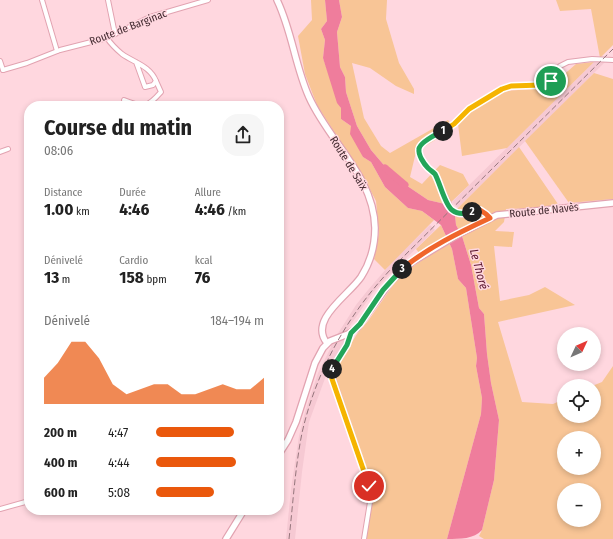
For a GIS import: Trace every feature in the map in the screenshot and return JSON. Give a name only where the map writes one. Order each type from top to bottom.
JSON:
[{"type":"main road","name":"Route de Saïx","points":[[277,0],[286,21],[309,96],[321,119],[362,180],[374,211],[374,239],[370,256],[365,270],[357,282],[325,317],[322,330],[327,343]]},
{"type":"main road","name":"Route de Navès","points":[[351,333],[360,324],[383,290],[400,271],[440,244],[471,227],[497,215],[613,203]]},
{"type":"main road","points":[[284,446],[296,422],[318,356],[327,343],[351,333]]},
{"type":"main road","points":[[226,539],[241,515]]},
{"type":"street","points":[[42,0],[57,51]]},
{"type":"street","points":[[108,0],[114,34]]},
{"type":"street","name":"Route de Barginac","points":[[3,70],[57,51],[107,38],[150,17],[208,0]]},
{"type":"street","points":[[107,38],[112,46],[122,54],[148,69],[153,74],[161,92],[153,101]]},
{"type":"street","points":[[490,218],[480,210],[465,214],[458,214],[452,210],[434,173],[427,167],[421,158],[418,151],[420,146],[454,124],[469,109],[502,89],[511,86],[541,85],[548,83],[560,66],[568,62],[592,59],[613,60]]},
{"type":"street","points":[[0,61],[3,70],[0,76]]},
{"type":"street","points":[[136,62],[146,87],[153,85],[156,81]]},
{"type":"street","points":[[0,152],[8,150]]},
{"type":"street","points":[[351,333],[347,345],[333,367],[332,375],[369,486],[370,496],[364,539]]},
{"type":"street","points":[[0,509],[24,502]]},
{"type":"shaded area","points":[[311,0],[325,0],[327,21],[321,29],[325,40],[323,58],[341,108],[341,119],[351,126],[363,157],[371,162],[385,187],[408,208],[422,211],[434,220],[385,270],[374,259],[379,233],[376,201],[366,182],[317,105],[305,74],[298,36],[312,20]]},
{"type":"shaded area","points":[[325,0],[339,0],[342,17],[337,32],[340,67],[345,77],[346,92],[357,126],[371,150],[394,177],[428,200],[445,204],[455,215],[456,225],[462,236],[471,265],[479,308],[484,314],[491,383],[499,420],[494,480],[482,530],[471,537],[462,539],[447,539],[481,414],[482,398],[476,366],[477,358],[466,288],[458,279],[452,249],[441,225],[422,211],[408,208],[385,187],[371,162],[363,157],[350,134],[351,126],[341,119],[341,108],[337,103],[323,58],[325,40],[321,29],[327,21]]},
{"type":"shaded area","points":[[339,0],[387,0],[386,19],[399,63],[414,89],[414,94],[396,86],[370,68],[352,63],[364,118],[381,146],[390,153],[448,120],[451,124],[443,135],[416,152],[410,177],[422,184],[440,165],[463,174],[469,185],[447,206],[445,204],[428,200],[394,177],[371,150],[357,126],[346,92],[345,77],[340,67],[337,32],[342,17]]},
{"type":"shaded area","points":[[556,0],[613,0],[613,45],[600,58],[591,9],[560,11]]},
{"type":"shaded area","points":[[594,62],[605,62],[458,208],[452,202]]},
{"type":"shaded area","points":[[594,62],[507,148],[462,156],[458,124],[472,111],[504,91],[547,88],[576,64]]},
{"type":"shaded area","points":[[594,73],[613,79],[613,199],[569,203],[525,141]]},
{"type":"shaded area","points":[[519,147],[560,207],[506,209],[504,222],[495,231],[514,232],[512,247],[494,246],[500,301],[529,295],[545,287],[575,305],[498,322],[522,402],[553,404],[557,402],[557,423],[601,423],[601,382],[613,366],[613,539],[484,539],[479,536],[482,530],[494,480],[499,420],[491,383],[484,314],[479,308],[471,265],[462,236],[456,225],[455,215],[453,213]]},
{"type":"shaded area","points":[[430,225],[435,230],[384,280],[372,294],[345,333],[337,335],[356,305],[368,290],[393,261]]},
{"type":"shaded area","points":[[441,225],[452,249],[458,279],[466,288],[477,358],[476,366],[482,398],[481,414],[447,539],[364,539],[370,501],[369,489],[329,378],[357,334],[396,281],[409,269],[424,259],[416,249]]},
{"type":"shaded area","points":[[344,339],[345,343],[331,362],[309,422],[295,539],[286,539],[291,489],[299,436],[305,412],[318,373],[331,347],[331,344]]},
{"type":"waterway","name":"Le Thoré","points":[[385,168],[405,185]]},
{"type":"railway","points":[[289,539],[294,486],[302,433],[308,410],[325,366],[347,325],[360,306],[391,269],[613,49]]},
{"type":"route","points":[[369,486],[332,379],[333,367],[347,345],[351,333],[360,324],[383,290],[400,271],[440,244],[490,218],[480,210],[465,214],[458,214],[449,207],[434,173],[427,167],[421,158],[418,151],[420,146],[454,124],[469,109],[506,87],[541,85],[551,81]]}]
